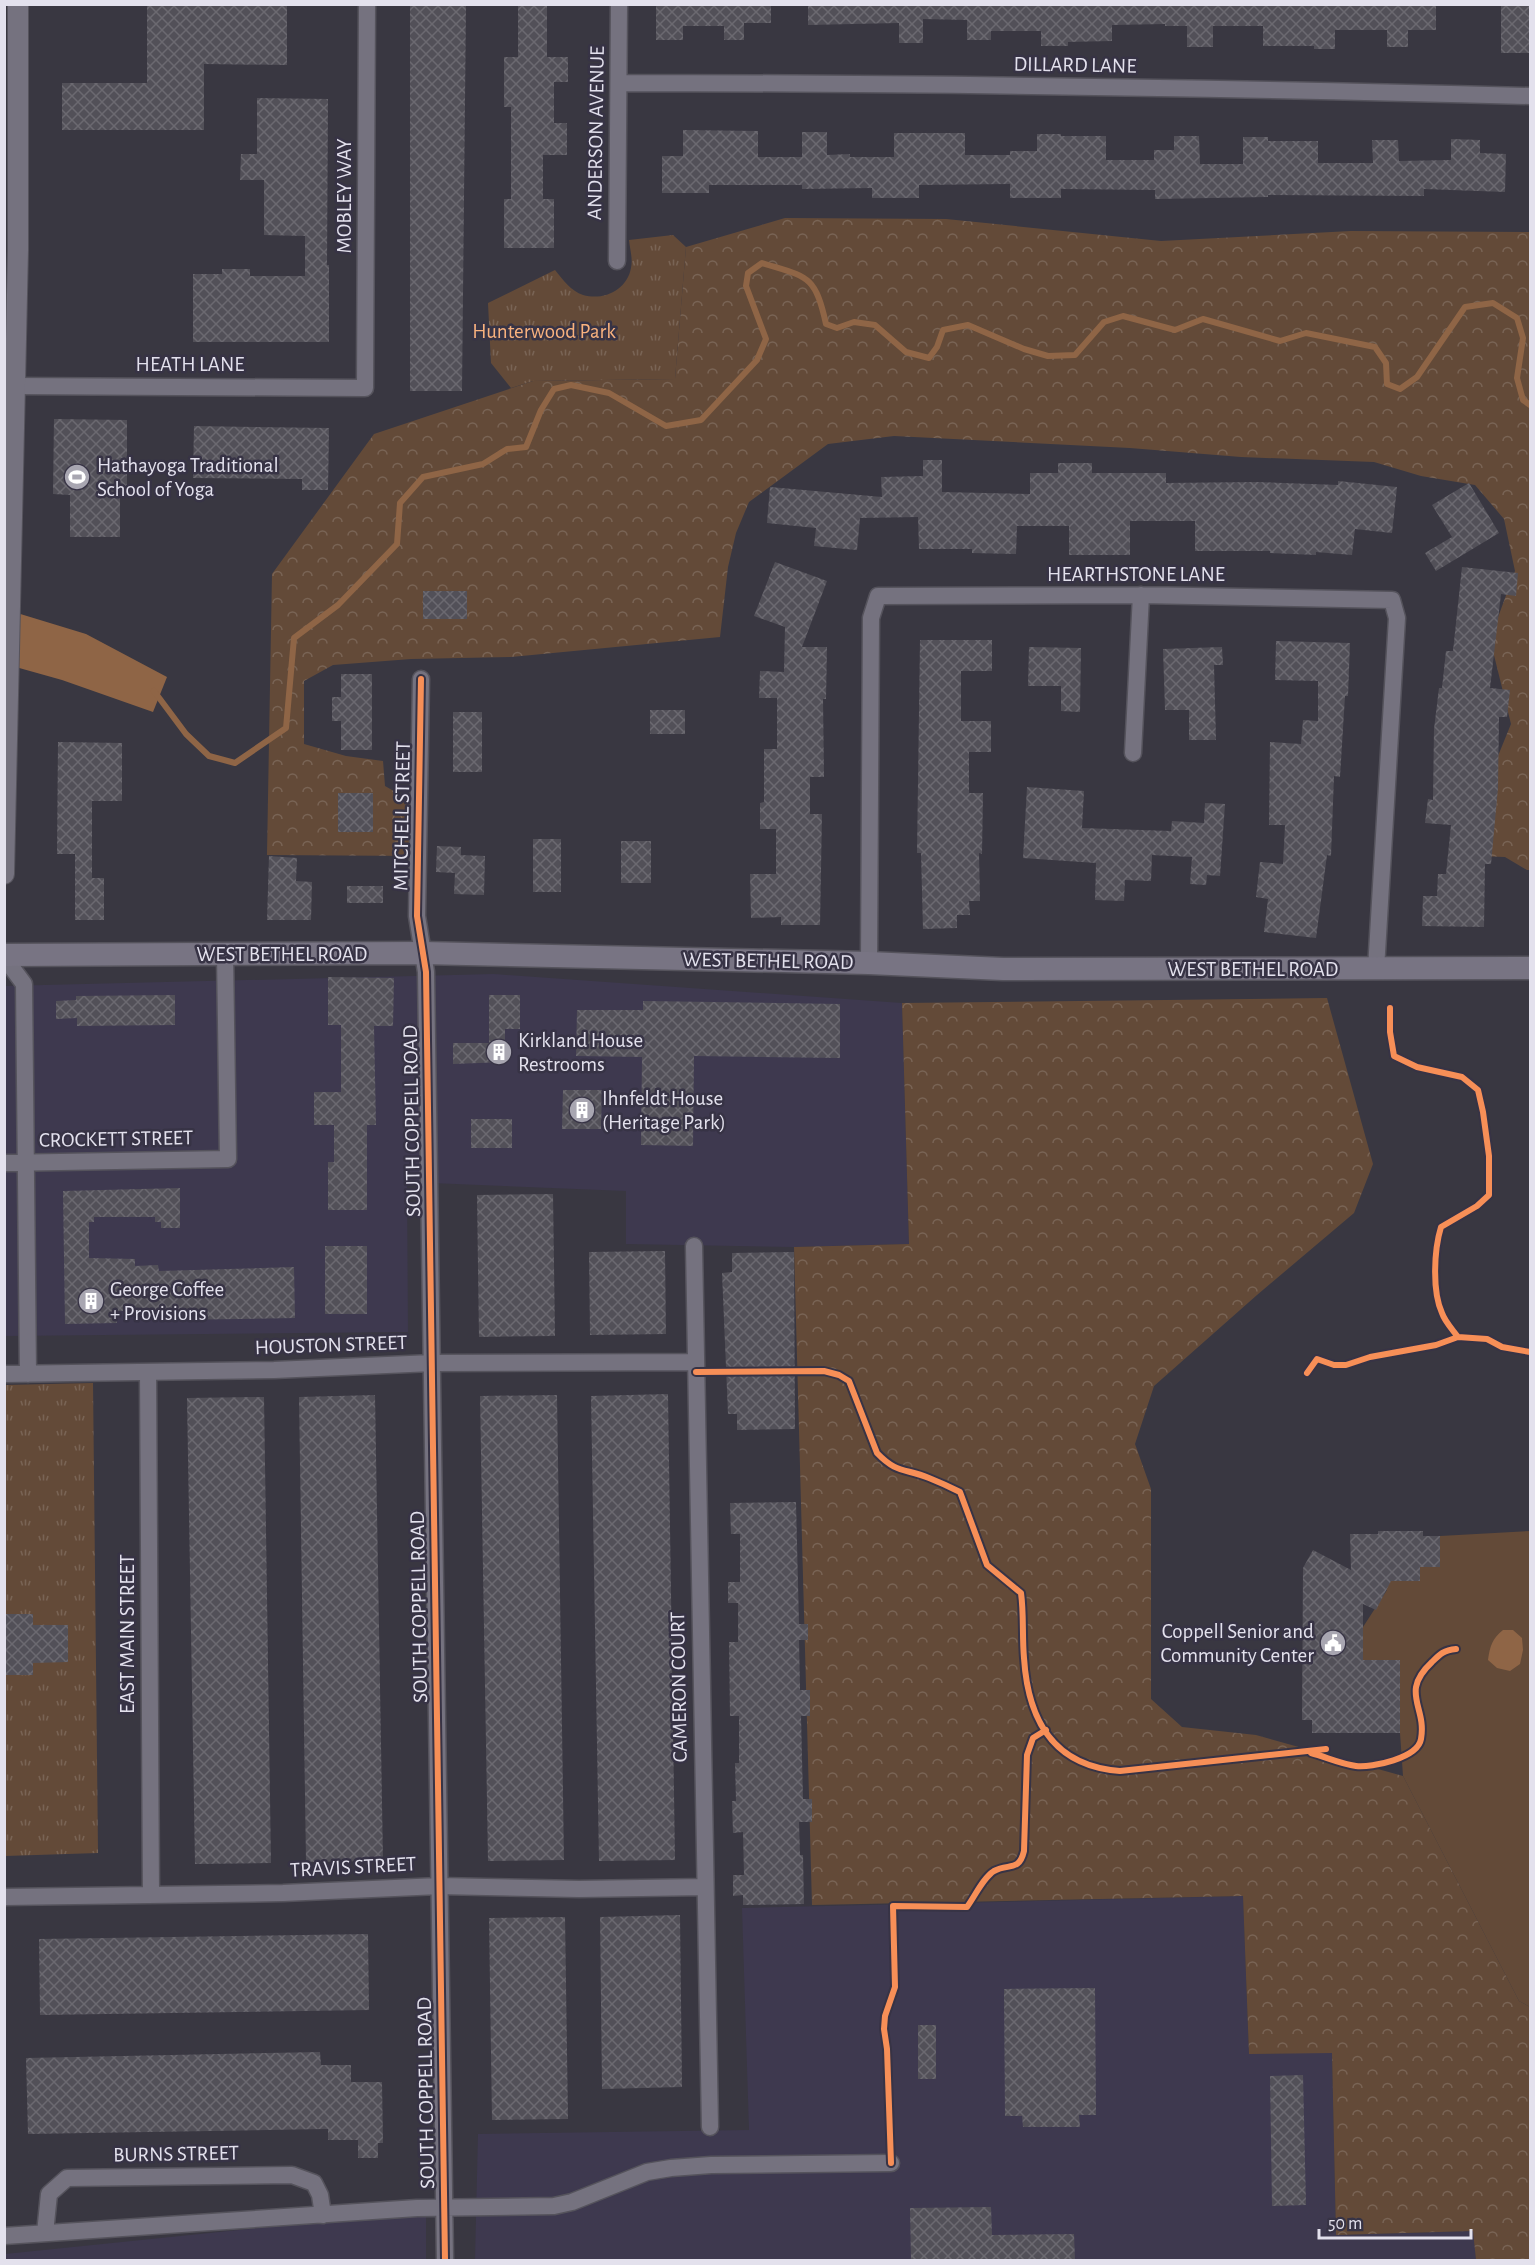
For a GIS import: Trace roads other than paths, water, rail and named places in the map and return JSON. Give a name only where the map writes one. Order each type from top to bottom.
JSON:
[{"type":"main road","name":"WEST BETHEL ROAD","points":[[4,956],[423,953],[869,963],[1004,969],[1530,968]]},
{"type":"street","points":[[4,874],[18,250],[18,4]]},
{"type":"street","name":"MOBLEY WAY","points":[[365,388],[367,4]]},
{"type":"street","name":"ANDERSON AVENUE","points":[[617,261],[619,4]]},
{"type":"street","name":"DILLARD LANE","points":[[619,83],[1341,91],[1530,96]]},
{"type":"street","name":"HEATH LANE","points":[[15,386],[365,388]]},
{"type":"street","points":[[1134,753],[1141,595]]},
{"type":"street","name":"HEARTHSTONE LANE","points":[[869,963],[871,618],[878,596],[1141,595],[1392,600],[1397,618],[1376,969]]},
{"type":"street","name":"MITCHELL STREET","points":[[421,679],[417,916],[423,953]]},
{"type":"street","name":"SOUTH COPPELL ROAD","points":[[423,953],[426,972],[445,2260]]},
{"type":"street","name":"CROCKETT STREET","points":[[4,1163],[228,1159],[225,954]]},
{"type":"street","points":[[4,956],[24,984],[28,1374]]},
{"type":"street","name":"CAMERON COURT","points":[[694,1246],[710,2127]]},
{"type":"street","name":"HOUSTON STREET","points":[[4,1374],[274,1370],[432,1363],[696,1362]]},
{"type":"street","name":"EAST MAIN STREET","points":[[148,1372],[151,1895]]},
{"type":"street","name":"TRAVIS STREET","points":[[4,1897],[284,1893],[439,1886],[579,1889],[704,1887]]},
{"type":"street","points":[[4,2236],[444,2207],[554,2206],[572,2202],[647,2172],[696,2166],[891,2163]]},
{"type":"street","name":"BURNS STREET","points":[[45,2233],[49,2194],[67,2178],[292,2175],[314,2183],[320,2195],[323,2214]]},
{"type":"waterway","points":[[154,691],[186,734],[209,756],[235,763],[286,728],[294,638],[338,605],[397,544],[400,503],[423,477],[483,464],[507,449],[526,447],[541,410],[554,389],[571,385],[609,393],[666,426],[701,420],[757,360],[766,339],[746,286],[748,273],[762,263],[789,271],[807,280],[818,295],[826,324],[837,328],[854,322],[875,325],[906,352],[929,358],[937,347],[943,330],[968,325],[1024,349],[1048,356],[1075,355],[1104,322],[1123,316],[1175,330],[1203,319],[1280,341],[1306,333],[1375,347],[1386,363],[1387,384],[1400,389],[1417,377],[1465,307],[1493,303],[1517,318],[1523,338],[1517,378],[1523,400],[1530,405]]},
{"type":"place","name":"Hathayoga Traditional School of Yoga","points":[[77,477]]},
{"type":"place","name":"Kirkland House Restrooms","points":[[499,1052]]},
{"type":"place","name":"Ihnfeldt House (Heritage Park)","points":[[582,1110]]},
{"type":"place","name":"George Coffee + Provisions","points":[[91,1301]]},
{"type":"place","name":"Coppell Senior and Community Center","points":[[1333,1643]]},
{"type":"park label","name":"Hunterwood Park","points":[[544,331]]}]
